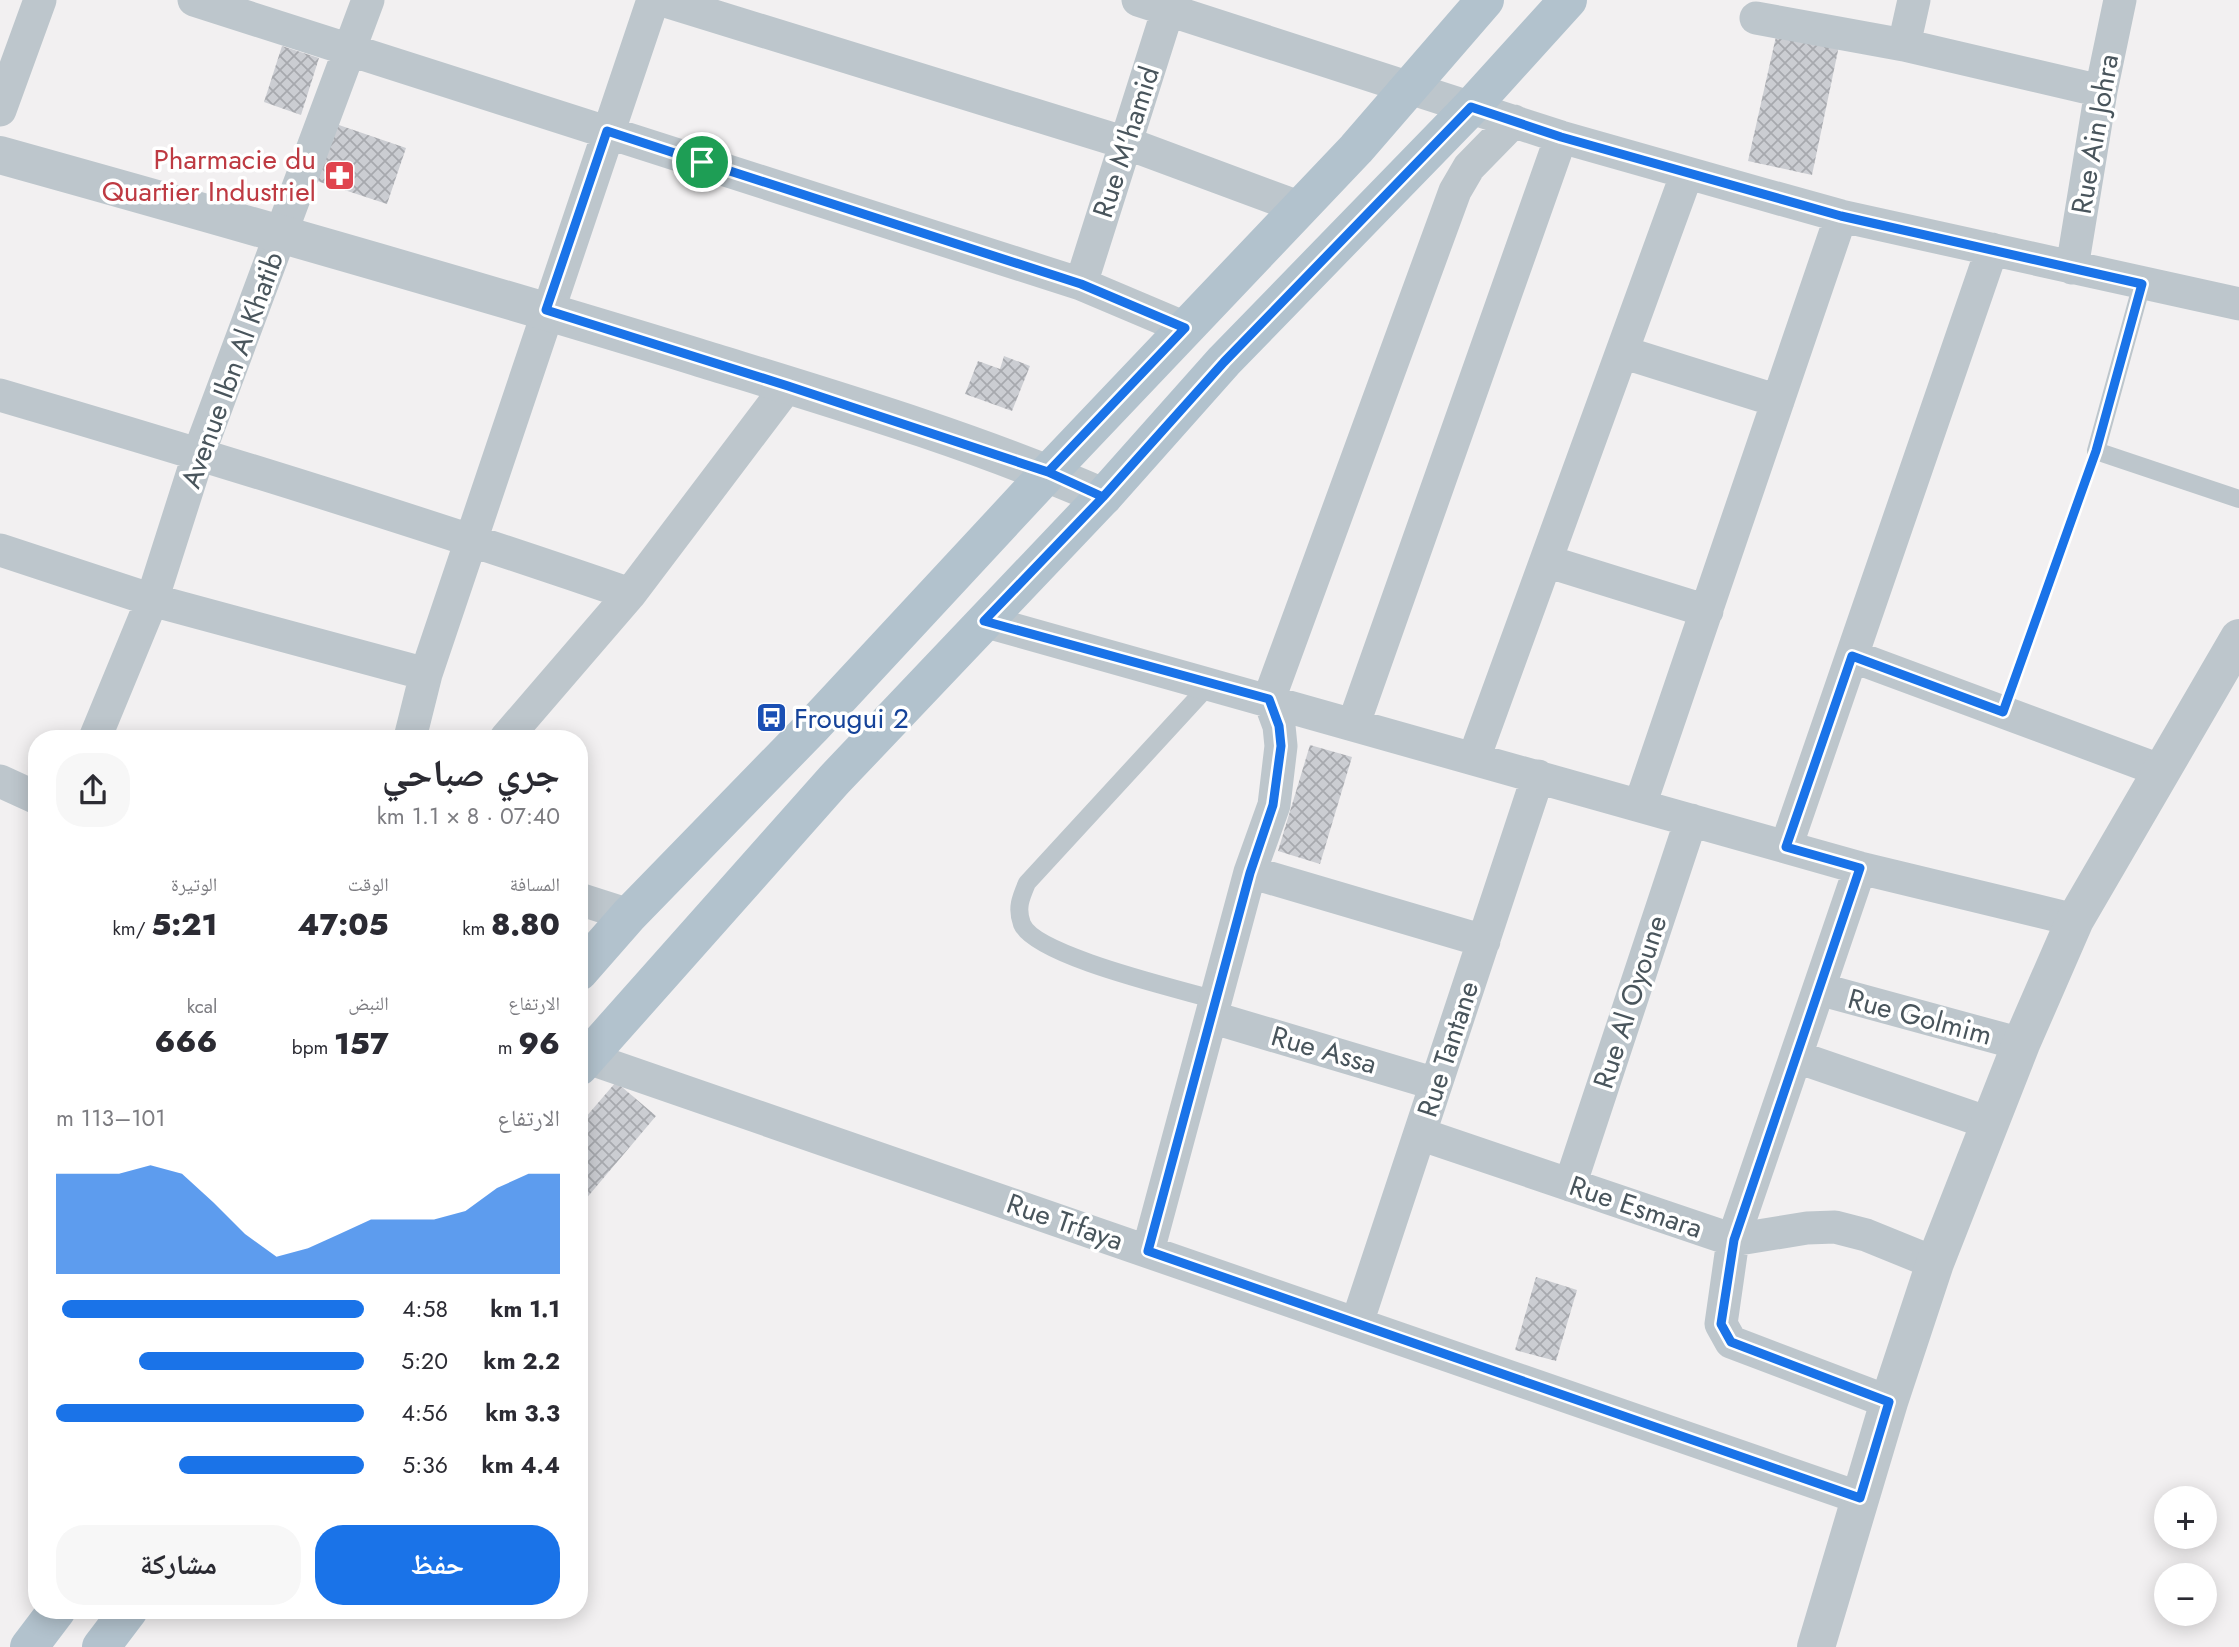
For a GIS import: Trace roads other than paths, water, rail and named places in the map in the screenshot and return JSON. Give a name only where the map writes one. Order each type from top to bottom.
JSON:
[{"type":"main road","points":[[588,962],[629,915],[812,727],[1048,472],[1301,208],[1485,0]]},
{"type":"main road","points":[[588,1058],[834,780],[1103,497],[1224,362],[1471,107],[1568,0]]},
{"type":"main road","points":[[29,1647],[50,1619]]},
{"type":"main road","points":[[100,1647],[123,1619]]},
{"type":"street","points":[[0,110],[40,0]]},
{"type":"street","points":[[194,0],[1081,284],[1185,328]]},
{"type":"street","name":"Avenue Ibn Al Khatib","points":[[98,730],[152,600],[199,453],[283,234],[368,0]]},
{"type":"street","points":[[412,730],[426,674],[546,310],[653,0]]},
{"type":"street","points":[[662,0],[1126,143],[1301,208]]},
{"type":"street","points":[[1904,45],[1914,0]]},
{"type":"street","name":"Rue Ain Johra","points":[[2072,268],[2101,91],[2120,0]]},
{"type":"street","points":[[1159,3],[1561,137],[1841,216],[2239,304]]},
{"type":"street","name":"Rue M'hamid","points":[[1081,284],[1126,143],[1159,3]]},
{"type":"street","points":[[1756,18],[1904,45],[2101,91]]},
{"type":"street","points":[[1148,1251],[1250,873],[1273,805],[1281,764],[1279,726],[1269,699],[1455,191],[1469,167],[1514,121]]},
{"type":"street","points":[[1354,723],[1561,137]]},
{"type":"street","points":[[0,155],[546,310],[1048,472],[1103,497]]},
{"type":"street","points":[[1474,758],[1687,173]]},
{"type":"street","points":[[1640,805],[1841,216]]},
{"type":"street","points":[[1786,847],[1992,249]]},
{"type":"street","points":[[1622,352],[1777,401]]},
{"type":"street","points":[[513,730],[630,594],[788,386]]},
{"type":"street","points":[[0,395],[199,453],[472,539],[630,594]]},
{"type":"street","points":[[0,550],[152,600],[426,674]]},
{"type":"street","points":[[1546,561],[1707,611]]},
{"type":"street","points":[[984,621],[1211,682],[1860,868],[2075,920]]},
{"type":"street","points":[[1816,1647],[1889,1402],[1935,1263],[2021,1044],[2075,920],[2239,638]]},
{"type":"street","points":[[1852,656],[2162,771]]},
{"type":"street","name":"Rue Tantane","points":[[1357,1323],[1538,776]]},
{"type":"street","points":[[0,781],[28,794]]},
{"type":"street","name":"Rue Al Oyoune","points":[[1570,1185],[1690,820]]},
{"type":"street","points":[[1860,868],[1734,1240],[1721,1324],[1731,1342],[1889,1402]]},
{"type":"street","points":[[1250,873],[1484,941]]},
{"type":"street","points":[[588,902],[629,915]]},
{"type":"street","name":"Rue Golmim","points":[[1819,989],[2021,1044]]},
{"type":"street","name":"Rue Assa","points":[[1213,1009],[1436,1084]]},
{"type":"street","points":[[1797,1057],[1989,1124]]},
{"type":"street","name":"Rue Trfaya","points":[[588,1064],[1148,1251],[1860,1498]]},
{"type":"street","name":"Rue Esmara","points":[[1420,1134],[1734,1240],[1807,1228],[1835,1227],[1866,1235],[1935,1263]]},
{"type":"lane","points":[[2142,284],[2096,451],[2239,499]]},
{"type":"lane","points":[[1211,682],[1027,883],[1018,903],[1023,925],[1036,940],[1078,959],[1213,1009]]},
{"type":"place","name":"Pharmacie du Quartier Industriel","points":[[339,175]]},
{"type":"place","name":"Frougui 2","points":[[771,718]]}]
